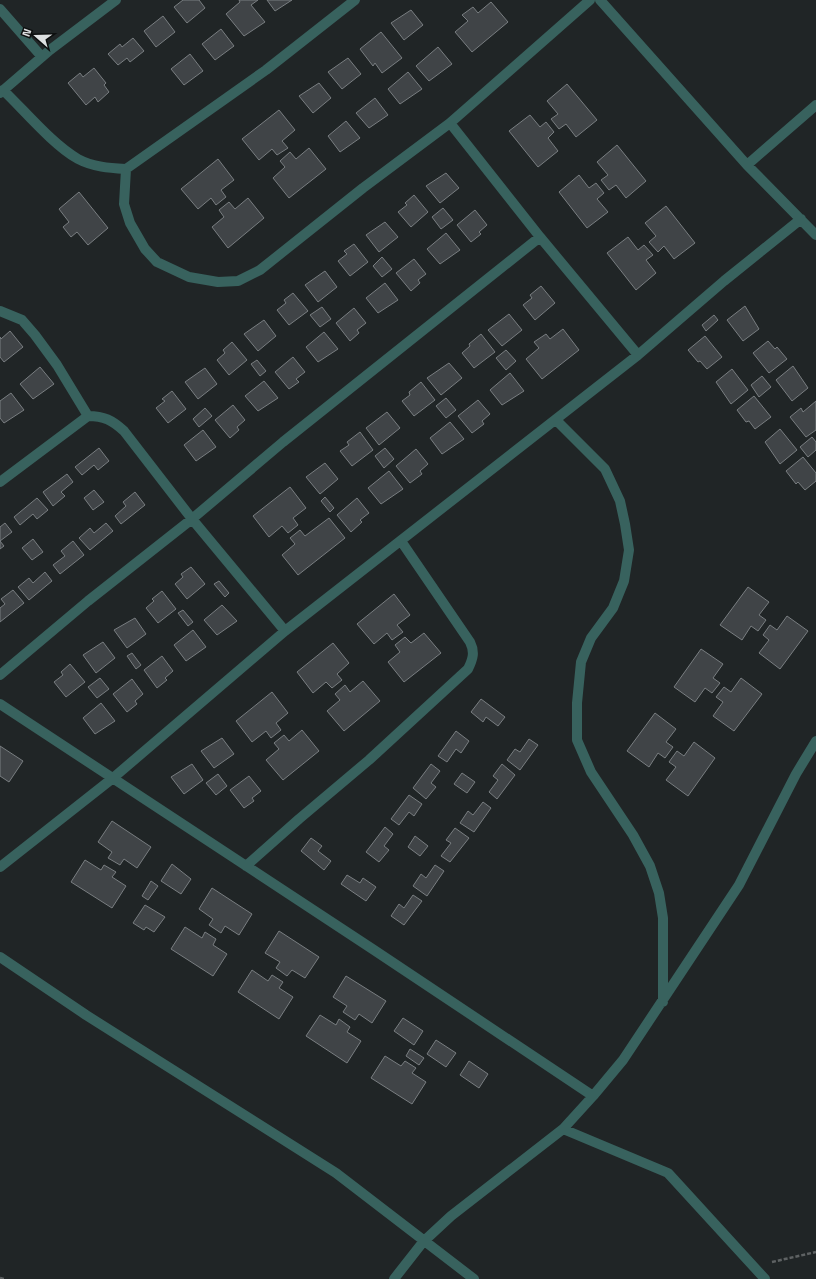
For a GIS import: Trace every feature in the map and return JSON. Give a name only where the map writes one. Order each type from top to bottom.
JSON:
[{"type":"street","points":[[116,0],[42,57],[2,91],[59,144],[78,159],[109,168],[126,169],[266,70],[355,0]]},
{"type":"street","points":[[126,169],[124,204],[130,223],[144,249],[157,262],[189,277],[218,282],[238,281],[260,270],[362,188],[450,123],[590,0]]},
{"type":"street","points":[[600,0],[747,165],[801,218],[816,235]]},
{"type":"street","points":[[0,9],[42,57]]},
{"type":"street","points":[[747,165],[816,105]]},
{"type":"street","points":[[450,123],[540,237],[638,356]]},
{"type":"street","points":[[0,868],[113,778],[285,632],[638,356],[724,280],[801,218]]},
{"type":"street","points":[[0,675],[88,601],[192,519],[283,442],[540,237]]},
{"type":"street","points":[[0,311],[22,320],[35,335],[57,365],[88,416]]},
{"type":"street","points":[[0,482],[88,416],[100,416],[113,421],[124,432],[192,519],[285,632]]},
{"type":"street","points":[[556,420],[605,469],[620,501],[625,524],[629,550],[624,581],[613,608],[591,638],[581,662],[577,703],[577,740],[591,772],[633,835],[650,866],[659,893],[663,918],[663,1002]]},
{"type":"street","points":[[246,866],[298,819],[369,760],[468,669],[471,663],[473,649],[470,642],[401,541]]},
{"type":"street","points":[[0,704],[593,1096]]},
{"type":"street","points":[[394,1279],[423,1242],[451,1216],[563,1129],[623,1060],[663,1002],[739,885],[796,774],[816,741]]},
{"type":"street","points":[[0,957],[86,1015],[336,1173],[389,1212],[423,1242],[474,1279]]},
{"type":"street","points":[[563,1129],[668,1173],[765,1279]]},
{"type":"path","points":[[751,1264],[785,1260],[816,1252]]},
{"type":"path","points":[[0,1278],[4,1279]]},
{"type":"building","points":[[183,0],[199,0],[205,8],[187,23],[174,7]]},
{"type":"building","points":[[239,0],[258,0],[251,5],[265,22],[244,36],[226,14],[240,2]]},
{"type":"building","points":[[267,0],[292,0],[275,11]]},
{"type":"building","points":[[491,2],[508,22],[472,52],[455,32],[468,21],[462,15],[473,7],[478,13]]},
{"type":"building","points":[[411,10],[423,25],[404,40],[391,23]]},
{"type":"building","points":[[163,16],[175,32],[156,47],[144,31]]},
{"type":"building","points":[[221,29],[234,46],[215,60],[202,44]]},
{"type":"building","points":[[381,32],[402,58],[382,73],[375,63],[373,66],[360,49]]},
{"type":"building","points":[[133,38],[144,51],[130,62],[127,58],[118,65],[108,54],[120,44],[122,47]]},
{"type":"building","points":[[438,47],[452,64],[429,81],[416,66]]},
{"type":"building","points":[[190,54],[203,71],[184,85],[171,69]]},
{"type":"building","points":[[348,58],[361,74],[342,89],[328,72]]},
{"type":"building","points":[[94,68],[106,83],[104,85],[109,92],[98,102],[95,97],[86,105],[68,83],[80,73],[83,77]]},
{"type":"building","points":[[408,72],[422,89],[400,104],[388,89]]},
{"type":"building","points":[[319,83],[331,98],[313,113],[299,96]]},
{"type":"building","points":[[567,84],[597,120],[576,137],[566,124],[559,129],[551,119],[558,114],[547,101]]},
{"type":"building","points":[[375,98],[388,115],[369,128],[356,113]]},
{"type":"building","points":[[279,110],[295,130],[282,141],[288,148],[277,155],[272,149],[259,160],[242,139]]},
{"type":"building","points":[[530,115],[540,127],[546,122],[554,132],[548,138],[558,151],[538,167],[509,131]]},
{"type":"building","points":[[346,121],[360,138],[340,152],[328,136]]},
{"type":"building","points":[[617,145],[646,181],[626,198],[616,185],[609,190],[601,180],[608,175],[597,162]]},
{"type":"building","points":[[309,148],[326,169],[289,198],[273,178],[285,167],[280,161],[290,152],[296,159]]},
{"type":"building","points":[[218,159],[234,180],[221,190],[226,197],[216,205],[211,198],[198,209],[181,189]]},
{"type":"building","points":[[446,173],[459,188],[440,203],[426,186]]},
{"type":"building","points":[[579,175],[589,188],[596,183],[604,193],[597,199],[608,212],[587,228],[559,192]]},
{"type":"building","points":[[79,192],[108,228],[88,245],[77,232],[71,237],[63,227],[69,222],[59,209]]},
{"type":"building","points":[[414,195],[428,212],[411,227],[398,212],[407,205],[405,203]]},
{"type":"building","points":[[248,198],[264,218],[228,248],[212,227],[224,217],[219,210],[229,202],[235,209]]},
{"type":"building","points":[[666,206],[695,243],[674,259],[664,246],[658,252],[649,242],[656,236],[645,223]]},
{"type":"building","points":[[443,208],[453,220],[441,229],[432,217]]},
{"type":"building","points":[[475,210],[487,225],[479,232],[481,234],[471,242],[457,225]]},
{"type":"building","points":[[385,222],[398,237],[379,252],[366,235]]},
{"type":"building","points":[[446,233],[460,250],[440,264],[427,249]]},
{"type":"building","points":[[628,237],[638,250],[644,245],[653,255],[646,260],[656,273],[636,290],[607,253]]},
{"type":"building","points":[[354,244],[368,262],[350,276],[338,261],[347,254],[344,251]]},
{"type":"building","points":[[382,257],[392,269],[382,277],[373,266]]},
{"type":"building","points":[[414,259],[426,274],[418,280],[420,283],[411,291],[396,273]]},
{"type":"building","points":[[325,271],[337,287],[318,302],[305,285]]},
{"type":"building","points":[[385,283],[398,300],[378,313],[366,298]]},
{"type":"building","points":[[541,286],[555,303],[535,320],[523,305],[532,298],[530,295]]},
{"type":"building","points":[[293,293],[308,311],[289,325],[277,310],[286,303],[284,300]]},
{"type":"building","points":[[745,306],[759,329],[743,341],[727,320]]},
{"type":"building","points":[[322,307],[331,319],[320,327],[310,315]]},
{"type":"building","points":[[354,308],[366,323],[357,330],[359,333],[350,341],[336,323]]},
{"type":"building","points":[[509,314],[522,330],[502,346],[488,330]]},
{"type":"building","points":[[714,315],[718,320],[706,331],[702,325]]},
{"type":"building","points":[[264,320],[276,336],[258,351],[244,334]]},
{"type":"building","points":[[563,329],[579,350],[542,379],[526,359],[539,348],[534,342],[546,334],[550,339]]},
{"type":"building","points":[[10,331],[23,347],[4,362],[0,357],[0,337],[1,339]]},
{"type":"building","points":[[324,332],[338,349],[318,362],[306,347]]},
{"type":"building","points":[[481,334],[495,352],[474,368],[462,353],[470,346],[469,344]]},
{"type":"building","points":[[705,336],[722,357],[707,369],[700,361],[698,362],[688,350]]},
{"type":"building","points":[[768,341],[775,349],[777,347],[787,359],[769,373],[753,353]]},
{"type":"building","points":[[232,342],[247,360],[229,375],[217,360],[225,353],[223,350]]},
{"type":"building","points":[[506,350],[516,361],[506,370],[496,358]]},
{"type":"building","points":[[293,357],[305,372],[296,379],[299,382],[289,389],[275,372]]},
{"type":"building","points":[[257,360],[266,371],[260,376],[251,364]]},
{"type":"building","points":[[449,363],[462,378],[441,395],[427,378]]},
{"type":"building","points":[[793,366],[808,388],[792,401],[776,380]]},
{"type":"building","points":[[40,367],[54,384],[33,399],[20,384]]},
{"type":"building","points":[[205,368],[217,384],[198,399],[185,382]]},
{"type":"building","points":[[732,369],[748,390],[731,404],[716,382]]},
{"type":"building","points":[[510,373],[524,391],[502,405],[490,390]]},
{"type":"building","points":[[762,376],[771,387],[759,397],[751,385]]},
{"type":"building","points":[[264,381],[278,398],[258,411],[245,396]]},
{"type":"building","points":[[421,382],[435,400],[414,416],[402,401],[410,395],[409,392]]},
{"type":"building","points":[[172,391],[186,409],[168,423],[156,408],[165,401],[162,399]]},
{"type":"building","points":[[11,393],[24,410],[4,423],[0,418],[0,401]]},
{"type":"building","points":[[754,396],[771,417],[755,429],[749,421],[746,422],[737,410]]},
{"type":"building","points":[[446,398],[456,410],[446,418],[436,406]]},
{"type":"building","points":[[478,400],[490,414],[482,421],[484,424],[472,433],[458,416]]},
{"type":"building","points":[[816,401],[816,430],[806,437],[790,417],[801,408],[803,412]]},
{"type":"building","points":[[233,405],[245,420],[237,427],[239,430],[230,438],[215,420]]},
{"type":"building","points":[[205,408],[212,416],[199,427],[193,419]]},
{"type":"building","points":[[387,412],[400,428],[379,445],[366,428]]},
{"type":"building","points":[[450,422],[464,439],[442,454],[430,438]]},
{"type":"building","points":[[780,429],[797,450],[780,464],[765,442]]},
{"type":"building","points":[[203,430],[216,447],[196,461],[184,445]]},
{"type":"building","points":[[360,432],[373,450],[352,466],[340,451],[349,445],[347,442]]},
{"type":"building","points":[[812,437],[816,442],[816,450],[808,457],[800,447]]},
{"type":"building","points":[[99,448],[109,461],[98,470],[94,465],[82,475],[75,467]]},
{"type":"building","points":[[385,448],[394,459],[384,468],[375,456]]},
{"type":"building","points":[[416,449],[428,464],[420,471],[422,474],[410,483],[396,466]]},
{"type":"building","points":[[803,457],[816,473],[816,481],[805,490],[798,482],[796,484],[786,471]]},
{"type":"building","points":[[325,463],[338,479],[320,494],[306,477]]},
{"type":"building","points":[[389,471],[403,489],[381,504],[368,488]]},
{"type":"building","points":[[67,474],[73,482],[61,492],[65,496],[53,506],[43,492]]},
{"type":"building","points":[[290,487],[306,508],[293,518],[298,525],[288,533],[282,526],[269,537],[253,516]]},
{"type":"building","points":[[94,490],[104,502],[93,510],[84,498]]},
{"type":"building","points":[[135,492],[145,505],[121,524],[115,516],[126,506],[123,502]]},
{"type":"building","points":[[325,497],[334,508],[330,512],[321,501]]},
{"type":"building","points":[[37,498],[48,510],[37,519],[33,514],[20,525],[14,517]]},
{"type":"building","points":[[357,498],[369,513],[360,520],[362,522],[351,532],[337,515]]},
{"type":"building","points":[[329,518],[345,538],[298,575],[282,555],[295,544],[290,538],[300,530],[305,536]]},
{"type":"building","points":[[5,523],[12,532],[0,541],[0,527]]},
{"type":"building","points":[[106,523],[113,531],[90,550],[79,538],[90,528],[94,533]]},
{"type":"building","points":[[33,539],[43,552],[32,560],[22,548]]},
{"type":"building","points":[[0,541],[4,546],[0,549]]},
{"type":"building","points":[[73,541],[84,555],[60,574],[53,565],[65,556],[61,551]]},
{"type":"building","points":[[191,567],[205,584],[187,599],[175,584],[183,577],[181,574]]},
{"type":"building","points":[[45,572],[52,581],[29,600],[18,587],[29,578],[33,583]]},
{"type":"building","points":[[219,581],[229,593],[225,597],[214,584]]},
{"type":"building","points":[[748,587],[769,602],[759,615],[766,620],[758,631],[751,626],[742,640],[720,625]]},
{"type":"building","points":[[13,590],[24,603],[0,622],[0,608],[5,604],[1,599]]},
{"type":"building","points":[[162,591],[176,609],[158,623],[146,608],[154,601],[152,599]]},
{"type":"building","points":[[394,594],[410,615],[397,625],[403,632],[392,640],[387,633],[374,644],[357,624]]},
{"type":"building","points":[[222,605],[237,621],[217,635],[204,620]]},
{"type":"building","points":[[183,610],[193,622],[188,626],[178,613]]},
{"type":"building","points":[[787,616],[808,631],[780,669],[759,653],[769,640],[763,635],[770,625],[777,630]]},
{"type":"building","points":[[135,618],[146,634],[127,648],[114,630]]},
{"type":"building","points":[[193,630],[206,647],[186,661],[174,645]]},
{"type":"building","points":[[424,633],[441,653],[404,682],[388,662],[400,652],[395,645],[405,637],[411,643]]},
{"type":"building","points":[[103,642],[115,658],[96,673],[83,655]]},
{"type":"building","points":[[333,643],[349,663],[337,674],[342,680],[332,688],[326,682],[313,693],[297,672]]},
{"type":"building","points":[[701,649],[723,664],[713,678],[720,683],[712,693],[705,688],[695,702],[674,687]]},
{"type":"building","points":[[132,653],[141,665],[136,669],[127,656]]},
{"type":"building","points":[[162,656],[173,671],[165,678],[167,680],[157,688],[144,670]]},
{"type":"building","points":[[70,664],[85,682],[66,697],[54,682],[63,675],[61,672]]},
{"type":"building","points":[[100,678],[109,689],[97,698],[88,687]]},
{"type":"building","points":[[741,678],[762,694],[734,731],[713,716],[723,702],[716,697],[724,687],[731,692]]},
{"type":"building","points":[[132,679],[143,694],[135,701],[137,704],[127,712],[113,694]]},
{"type":"building","points":[[363,681],[380,701],[344,731],[327,711],[340,700],[335,694],[345,685],[350,692]]},
{"type":"building","points":[[272,692],[288,713],[276,723],[281,730],[271,738],[266,731],[252,742],[236,721]]},
{"type":"building","points":[[481,699],[505,717],[498,726],[486,717],[483,722],[471,712]]},
{"type":"building","points":[[101,703],[115,721],[95,734],[83,718]]},
{"type":"building","points":[[655,713],[676,729],[666,742],[673,747],[665,758],[658,753],[649,767],[627,751]]},
{"type":"building","points":[[302,730],[319,751],[283,780],[266,760],[279,749],[274,743],[284,735],[289,741]]},
{"type":"building","points":[[456,731],[469,741],[461,753],[456,749],[447,762],[438,756]]},
{"type":"building","points":[[222,738],[234,754],[214,768],[201,751]]},
{"type":"building","points":[[529,739],[538,745],[520,770],[507,760],[515,749],[520,752]]},
{"type":"building","points":[[694,742],[715,758],[688,796],[666,780],[676,767],[669,762],[677,751],[684,756]]},
{"type":"building","points":[[0,746],[23,761],[9,782],[0,776]]},
{"type":"building","points":[[192,764],[203,780],[184,794],[171,777]]},
{"type":"building","points":[[431,764],[440,771],[431,783],[436,787],[426,799],[413,788]]},
{"type":"building","points":[[502,764],[515,775],[497,799],[489,792],[498,780],[493,776]]},
{"type":"building","points":[[462,773],[475,782],[467,793],[454,784]]},
{"type":"building","points":[[218,774],[227,786],[216,795],[206,783]]},
{"type":"building","points":[[249,776],[261,791],[252,798],[254,801],[244,808],[230,790]]},
{"type":"building","points":[[409,795],[422,804],[414,816],[409,812],[399,825],[391,819]]},
{"type":"building","points":[[483,802],[491,808],[474,832],[460,823],[468,811],[473,815]]},
{"type":"building","points":[[112,821],[151,847],[137,868],[124,859],[120,865],[108,858],[112,852],[98,842]]},
{"type":"building","points":[[385,827],[393,834],[384,846],[389,850],[379,862],[366,852]]},
{"type":"building","points":[[455,828],[469,838],[450,862],[441,856],[451,843],[446,840]]},
{"type":"building","points":[[415,836],[428,846],[420,856],[408,847]]},
{"type":"building","points":[[311,838],[322,846],[318,851],[331,861],[324,870],[301,851]]},
{"type":"building","points":[[85,860],[101,870],[104,865],[116,872],[112,877],[126,886],[112,908],[71,882]]},
{"type":"building","points":[[172,864],[191,879],[181,894],[161,881]]},
{"type":"building","points":[[435,865],[444,871],[427,896],[413,886],[421,874],[426,878]]},
{"type":"building","points":[[347,875],[360,883],[363,878],[376,887],[366,901],[341,884]]},
{"type":"building","points":[[151,881],[158,886],[148,900],[142,896]]},
{"type":"building","points":[[212,888],[252,914],[239,935],[225,926],[221,933],[209,925],[213,919],[199,909]]},
{"type":"building","points":[[413,895],[422,901],[404,925],[391,916],[399,904],[404,908]]},
{"type":"building","points":[[145,905],[165,917],[154,932],[146,927],[144,930],[133,923]]},
{"type":"building","points":[[185,927],[202,938],[205,932],[216,939],[213,945],[227,954],[213,976],[171,949]]},
{"type":"building","points":[[279,931],[319,957],[305,978],[292,970],[287,976],[276,968],[280,962],[265,953]]},
{"type":"building","points":[[252,970],[268,981],[272,975],[283,982],[279,988],[293,997],[279,1019],[238,992]]},
{"type":"building","points":[[346,976],[386,1001],[372,1023],[359,1014],[355,1020],[343,1012],[347,1006],[333,997]]},
{"type":"building","points":[[320,1015],[336,1025],[339,1019],[350,1027],[347,1032],[361,1041],[347,1063],[306,1036]]},
{"type":"building","points":[[403,1018],[423,1031],[414,1045],[394,1031]]},
{"type":"building","points":[[436,1040],[456,1053],[446,1067],[427,1054]]},
{"type":"building","points":[[410,1049],[424,1058],[419,1065],[406,1056]]},
{"type":"building","points":[[385,1056],[401,1066],[405,1061],[416,1068],[412,1073],[426,1082],[412,1104],[371,1078]]},
{"type":"building","points":[[469,1061],[488,1074],[479,1088],[460,1075]]}]
